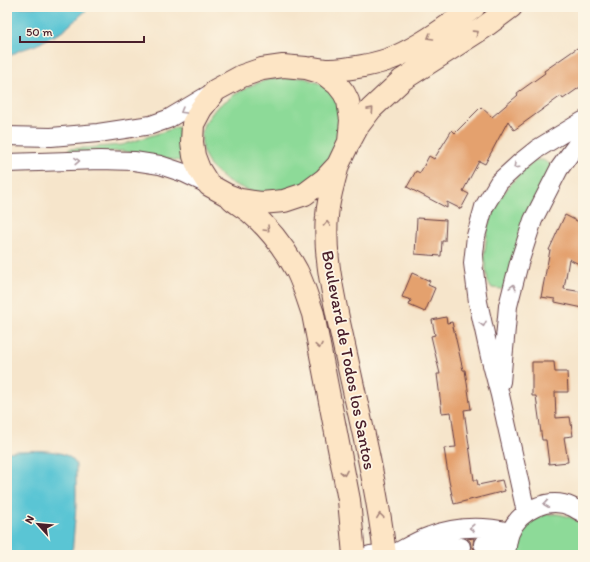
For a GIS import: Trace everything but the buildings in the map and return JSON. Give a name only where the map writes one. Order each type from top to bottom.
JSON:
[{"type":"street","points":[[7,136],[51,137],[98,134],[152,125],[168,119],[242,76],[262,69],[283,66],[330,70],[380,62],[396,56],[438,32],[474,7]]},
{"type":"street","points":[[7,163],[100,160],[134,161],[160,165],[184,173],[240,200],[260,203],[284,201],[305,194],[326,179],[338,166],[358,126],[371,110],[402,80],[483,28],[511,7]]},
{"type":"street","points":[[306,68],[323,73],[338,84],[344,93],[348,100],[352,120],[349,142]]},
{"type":"street","name":"Boulevard de Todos los Santos","points":[[216,90],[201,109],[193,124],[192,142],[194,156],[198,169],[218,190],[250,212],[272,233],[290,259],[306,291],[313,314],[349,500],[354,555]]},
{"type":"street","points":[[526,512],[478,302],[473,263],[476,236],[484,207],[499,182],[537,149],[583,121]]},
{"type":"street","points":[[500,395],[508,306],[519,263],[533,220],[559,169],[583,136]]},
{"type":"street","points":[[51,137],[53,162]]},
{"type":"street","points":[[537,149],[559,169]]},
{"type":"street","name":"Boulevard de Todos los Santos","points":[[338,166],[327,214],[327,252],[345,352],[379,508],[384,554]]},
{"type":"street","points":[[478,302],[508,306]]},
{"type":"street","points":[[508,543],[517,521],[526,512],[540,505],[556,503],[571,506],[583,513]]},
{"type":"street","points":[[384,554],[429,536],[469,527],[497,529],[508,543]]},
{"type":"street","points":[[483,544],[508,543]]},
{"type":"street","points":[[384,554],[438,552],[461,547]]},
{"type":"green space","points":[[290,77],[305,78],[329,87],[341,104],[342,132],[334,156],[300,187],[263,194],[247,190],[227,181],[210,166],[203,152],[201,136],[204,124],[216,108],[234,95],[252,85],[269,79]]},
{"type":"green space","points":[[178,127],[185,132],[186,157],[180,161],[122,151],[71,154],[68,151],[69,149],[122,145]]},
{"type":"green space","points":[[535,160],[543,160],[551,165],[552,174],[508,287],[502,289],[492,288],[488,282],[484,257],[488,225],[502,195],[522,171]]},
{"type":"green space","points":[[557,514],[574,519],[582,526],[583,555],[517,555],[520,536],[527,526],[532,521],[544,515]]},
{"type":"water","points":[[7,7],[90,7],[63,31],[36,45],[18,51],[7,58]]},
{"type":"water","points":[[49,451],[58,453],[66,455],[72,459],[76,465],[76,506],[72,555],[7,555],[7,452]]}]
